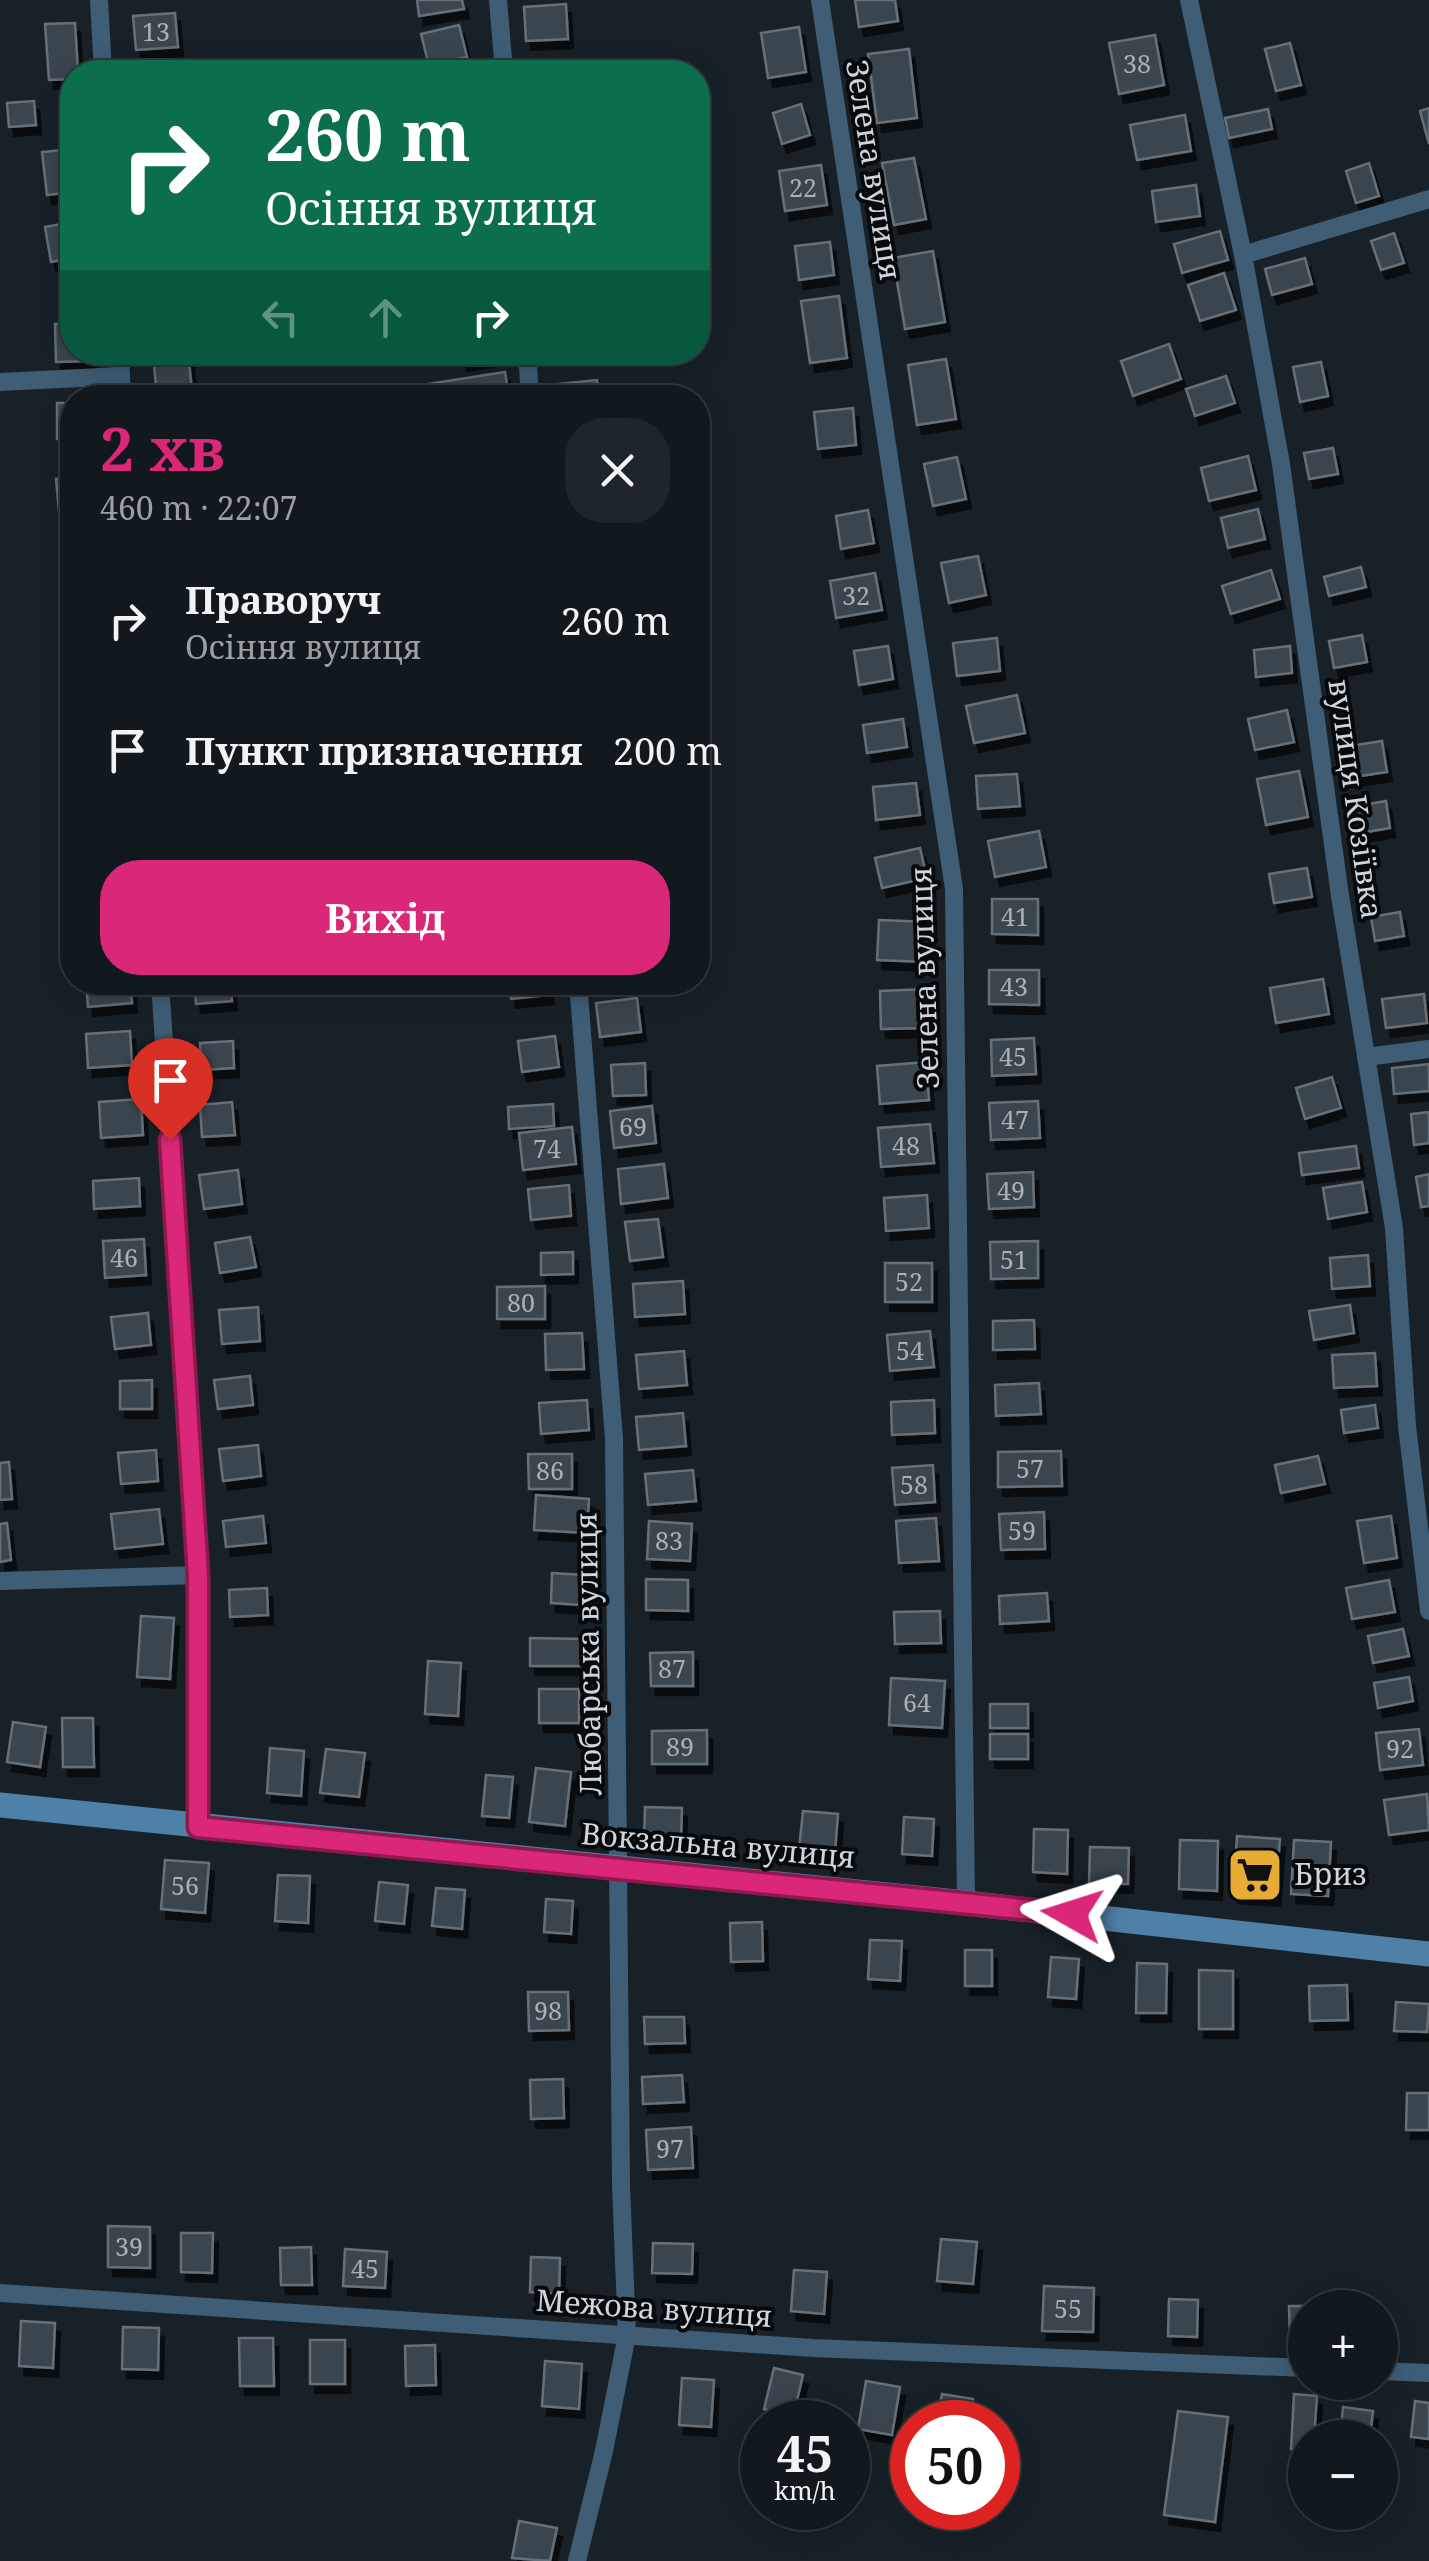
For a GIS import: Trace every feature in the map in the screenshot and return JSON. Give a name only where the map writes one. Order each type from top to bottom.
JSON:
[{"type":"main road","name":"Вокзальна вулиця","points":[[0,1805],[1429,1954]]},
{"type":"street","points":[[99,0],[102,60]]},
{"type":"street","points":[[498,0],[503,60]]},
{"type":"street","name":"Зелена вулиця","points":[[820,0],[954,889],[966,1903]]},
{"type":"street","name":"вулиця Козіївка","points":[[1189,0],[1243,255],[1281,464],[1340,896],[1394,1228],[1407,1426],[1429,1611]]},
{"type":"street","points":[[1243,255],[1429,199]]},
{"type":"street","points":[[121,365],[121,385]]},
{"type":"street","points":[[0,382],[121,376]]},
{"type":"street","points":[[161,995],[198,1575],[198,1827]]},
{"type":"street","name":"Любарська вулиця","points":[[577,2561],[627,2335],[614,1438],[579,995]]},
{"type":"street","points":[[1366,1057],[1429,1049]]},
{"type":"street","points":[[0,1581],[198,1575]]},
{"type":"street","name":"Межова вулиця","points":[[0,2293],[812,2348],[1288,2367]]},
{"type":"street","points":[[1398,2372],[1429,2373]]},
{"type":"building","points":[[417,0],[462,0],[464,9],[419,16]]},
{"type":"building","points":[[855,0],[895,0],[898,21],[859,27]]},
{"type":"building","points":[[566,4],[568,39],[526,41],[524,7]]},
{"type":"building","points":[[175,13],[178,47],[136,50],[133,16]]},
{"type":"building","points":[[75,23],[77,60],[60,60],[60,80],[49,80],[45,24]]},
{"type":"building","points":[[459,25],[467,57],[428,60],[421,34]]},
{"type":"building","points":[[799,27],[806,72],[768,78],[761,33]]},
{"type":"building","points":[[1155,35],[1164,85],[1119,94],[1109,43]]},
{"type":"building","points":[[1290,43],[1301,85],[1276,91],[1265,49]]},
{"type":"building","points":[[909,49],[917,118],[877,123],[868,54]]},
{"type":"building","points":[[34,101],[36,125],[9,127],[7,103]]},
{"type":"building","points":[[801,104],[810,135],[782,144],[773,113]]},
{"type":"building","points":[[1429,108],[1429,144],[1420,111]]},
{"type":"building","points":[[1268,109],[1272,129],[1229,138],[1225,118]]},
{"type":"building","points":[[1185,115],[1191,151],[1137,160],[1130,125]]},
{"type":"building","points":[[60,150],[60,193],[47,195],[42,152]]},
{"type":"building","points":[[914,158],[926,219],[894,225],[882,163]]},
{"type":"building","points":[[1369,163],[1379,196],[1356,203],[1346,171]]},
{"type":"building","points":[[821,165],[827,205],[785,211],[779,171]]},
{"type":"building","points":[[1196,185],[1200,216],[1156,222],[1152,191]]},
{"type":"building","points":[[60,224],[60,260],[51,262],[45,227]]},
{"type":"building","points":[[1220,231],[1228,260],[1182,273],[1174,244]]},
{"type":"building","points":[[1394,233],[1404,263],[1381,270],[1371,241]]},
{"type":"building","points":[[830,242],[834,275],[799,280],[795,246]]},
{"type":"building","points":[[933,251],[945,322],[905,329],[893,258]]},
{"type":"building","points":[[1305,258],[1312,284],[1272,295],[1265,269]]},
{"type":"building","points":[[1224,273],[1236,310],[1200,321],[1188,285]]},
{"type":"building","points":[[839,296],[847,358],[810,363],[801,301]]},
{"type":"building","points":[[55,324],[60,324],[60,362],[56,362]]},
{"type":"building","points":[[1169,344],[1181,379],[1133,396],[1121,361]]},
{"type":"building","points":[[946,359],[956,419],[917,425],[908,365]]},
{"type":"building","points":[[1321,362],[1328,396],[1300,402],[1293,367]]},
{"type":"building","points":[[154,365],[189,365],[191,385],[156,385]]},
{"type":"building","points":[[505,372],[507,385],[421,385]]},
{"type":"building","points":[[1226,376],[1235,403],[1195,416],[1186,389]]},
{"type":"building","points":[[597,380],[598,385],[557,385]]},
{"type":"building","points":[[57,403],[60,403],[60,439]]},
{"type":"building","points":[[853,408],[856,445],[818,449],[814,412]]},
{"type":"building","points":[[1333,448],[1338,474],[1309,479],[1304,453]]},
{"type":"building","points":[[1248,456],[1256,490],[1209,501],[1201,468]]},
{"type":"building","points":[[957,457],[966,499],[933,506],[924,464]]},
{"type":"building","points":[[56,479],[60,479],[60,511],[59,511]]},
{"type":"building","points":[[1258,509],[1265,539],[1228,548],[1221,518]]},
{"type":"building","points":[[868,510],[874,543],[841,549],[836,516]]},
{"type":"building","points":[[978,556],[986,595],[949,603],[941,563]]},
{"type":"building","points":[[1361,567],[1366,587],[1329,596],[1324,577]]},
{"type":"building","points":[[1271,570],[1280,599],[1231,614],[1222,586]]},
{"type":"building","points":[[875,573],[882,610],[836,618],[830,581]]},
{"type":"building","points":[[1362,635],[1367,662],[1334,668],[1329,641]]},
{"type":"building","points":[[997,638],[1000,671],[957,676],[953,643]]},
{"type":"building","points":[[888,646],[893,679],[859,685],[854,651]]},
{"type":"building","points":[[1290,646],[1292,673],[1256,677],[1254,650]]},
{"type":"building","points":[[1017,695],[1025,733],[974,743],[966,706]]},
{"type":"building","points":[[1287,710],[1294,742],[1255,750],[1248,719]]},
{"type":"building","points":[[903,719],[907,747],[867,753],[863,725]]},
{"type":"building","points":[[1382,741],[1387,772],[1347,778],[1343,747]]},
{"type":"building","points":[[1299,771],[1308,817],[1266,825],[1257,779]]},
{"type":"building","points":[[1017,774],[1020,806],[978,809],[976,776]]},
{"type":"building","points":[[916,783],[920,815],[876,820],[873,787]]},
{"type":"building","points":[[1386,801],[1390,828],[1355,834],[1351,807]]},
{"type":"building","points":[[1039,831],[1046,867],[995,877],[988,841]]},
{"type":"building","points":[[920,848],[927,878],[882,888],[875,858]]},
{"type":"building","points":[[1307,868],[1312,897],[1274,903],[1269,874]]},
{"type":"building","points":[[992,899],[1038,899],[1038,935],[992,934]]},
{"type":"building","points":[[1400,912],[1404,936],[1375,941],[1371,917]]},
{"type":"building","points":[[879,920],[929,922],[927,962],[877,960]]},
{"type":"building","points":[[989,970],[1039,970],[1039,1005],[989,1004]]},
{"type":"building","points":[[1323,979],[1329,1014],[1276,1023],[1270,988]]},
{"type":"building","points":[[927,989],[928,1028],[881,1029],[880,991]]},
{"type":"building","points":[[1424,994],[1427,1023],[1386,1028],[1382,999]]},
{"type":"building","points":[[87,995],[131,995],[132,1003],[88,1007]]},
{"type":"building","points":[[195,995],[231,995],[232,1001],[196,1004]]},
{"type":"building","points":[[511,995],[549,995],[511,999]]},
{"type":"building","points":[[637,998],[641,1032],[600,1037],[596,1003]]},
{"type":"building","points":[[130,1031],[132,1065],[88,1068],[86,1034]]},
{"type":"building","points":[[555,1036],[559,1067],[522,1072],[518,1041]]},
{"type":"building","points":[[1034,1038],[1036,1074],[992,1076],[991,1040]]},
{"type":"building","points":[[233,1041],[234,1068],[201,1070],[200,1043]]},
{"type":"building","points":[[926,1062],[929,1100],[880,1104],[877,1066]]},
{"type":"building","points":[[645,1063],[646,1095],[613,1096],[611,1065]]},
{"type":"building","points":[[1429,1064],[1429,1091],[1394,1094],[1392,1068]]},
{"type":"building","points":[[1332,1077],[1341,1108],[1305,1119],[1296,1088]]},
{"type":"building","points":[[141,1099],[143,1135],[101,1138],[99,1102]]},
{"type":"building","points":[[1038,1101],[1040,1138],[991,1140],[989,1103]]},
{"type":"building","points":[[232,1102],[235,1135],[202,1137],[200,1105]]},
{"type":"building","points":[[553,1104],[554,1126],[509,1129],[508,1107]]},
{"type":"building","points":[[652,1106],[656,1143],[614,1148],[610,1111]]},
{"type":"building","points":[[1429,1112],[1429,1143],[1414,1145],[1411,1114]]},
{"type":"building","points":[[930,1124],[934,1163],[881,1167],[878,1128]]},
{"type":"building","points":[[572,1127],[576,1164],[523,1170],[519,1133]]},
{"type":"building","points":[[1356,1146],[1359,1168],[1302,1175],[1299,1153]]},
{"type":"building","points":[[664,1164],[668,1198],[621,1204],[618,1169]]},
{"type":"building","points":[[238,1170],[242,1204],[204,1209],[199,1175]]},
{"type":"building","points":[[1033,1172],[1034,1207],[989,1209],[987,1174]]},
{"type":"building","points":[[1429,1174],[1429,1206],[1421,1207],[1416,1177]]},
{"type":"building","points":[[139,1178],[140,1206],[94,1209],[93,1181]]},
{"type":"building","points":[[1362,1182],[1367,1212],[1328,1219],[1323,1188]]},
{"type":"building","points":[[569,1185],[571,1216],[531,1220],[528,1189]]},
{"type":"building","points":[[927,1195],[929,1228],[886,1231],[884,1198]]},
{"type":"building","points":[[658,1219],[663,1257],[630,1261],[625,1222]]},
{"type":"building","points":[[250,1237],[256,1267],[220,1273],[215,1243]]},
{"type":"building","points":[[144,1239],[146,1275],[105,1278],[103,1241]]},
{"type":"building","points":[[1038,1241],[1038,1278],[991,1279],[990,1242]]},
{"type":"building","points":[[573,1252],[573,1274],[541,1275],[541,1253]]},
{"type":"building","points":[[1368,1255],[1370,1286],[1332,1289],[1330,1258]]},
{"type":"building","points":[[885,1263],[932,1263],[932,1302],[885,1302]]},
{"type":"building","points":[[683,1281],[685,1314],[635,1317],[633,1284]]},
{"type":"building","points":[[545,1286],[545,1319],[497,1319],[497,1287]]},
{"type":"building","points":[[1350,1305],[1354,1333],[1314,1340],[1309,1311]]},
{"type":"building","points":[[258,1307],[260,1341],[222,1344],[219,1310]]},
{"type":"building","points":[[148,1313],[151,1345],[115,1349],[111,1317]]},
{"type":"building","points":[[1034,1320],[1035,1349],[993,1350],[993,1321]]},
{"type":"building","points":[[930,1331],[934,1367],[890,1371],[887,1335]]},
{"type":"building","points":[[582,1333],[584,1369],[546,1370],[545,1334]]},
{"type":"building","points":[[684,1351],[687,1385],[639,1389],[636,1355]]},
{"type":"building","points":[[1375,1353],[1377,1386],[1334,1388],[1332,1355]]},
{"type":"building","points":[[250,1376],[253,1405],[218,1409],[214,1380]]},
{"type":"building","points":[[152,1380],[152,1409],[120,1409],[120,1381]]},
{"type":"building","points":[[1039,1383],[1041,1414],[996,1416],[995,1385]]},
{"type":"building","points":[[587,1400],[589,1430],[541,1434],[539,1403]]},
{"type":"building","points":[[934,1400],[935,1433],[892,1435],[891,1402]]},
{"type":"building","points":[[1375,1405],[1378,1428],[1344,1433],[1341,1410]]},
{"type":"building","points":[[683,1413],[686,1446],[639,1450],[636,1417]]},
{"type":"building","points":[[258,1445],[261,1476],[223,1481],[219,1449]]},
{"type":"building","points":[[156,1450],[158,1481],[121,1484],[118,1453]]},
{"type":"building","points":[[1061,1451],[1062,1486],[998,1487],[998,1452]]},
{"type":"building","points":[[528,1454],[572,1454],[572,1489],[529,1489]]},
{"type":"building","points":[[1318,1456],[1325,1484],[1281,1493],[1275,1465]]},
{"type":"building","points":[[9,1462],[12,1499],[0,1500],[0,1463]]},
{"type":"building","points":[[933,1465],[935,1502],[895,1505],[892,1468]]},
{"type":"building","points":[[693,1470],[696,1501],[648,1505],[645,1474]]},
{"type":"building","points":[[536,1495],[589,1499],[587,1533],[534,1530]]},
{"type":"building","points":[[159,1509],[163,1544],[115,1549],[111,1514]]},
{"type":"building","points":[[1044,1512],[1045,1549],[1001,1550],[999,1514]]},
{"type":"building","points":[[263,1516],[266,1543],[226,1547],[223,1521]]},
{"type":"building","points":[[1391,1516],[1397,1558],[1364,1563],[1357,1521]]},
{"type":"building","points":[[936,1518],[939,1561],[899,1563],[896,1521]]},
{"type":"building","points":[[649,1521],[692,1524],[690,1561],[647,1559]]},
{"type":"building","points":[[7,1523],[11,1560],[0,1562],[0,1524]]},
{"type":"building","points":[[552,1573],[584,1575],[582,1605],[551,1603]]},
{"type":"building","points":[[646,1579],[688,1580],[688,1611],[646,1610]]},
{"type":"building","points":[[1389,1580],[1395,1612],[1352,1619],[1346,1588]]},
{"type":"building","points":[[267,1588],[268,1615],[230,1617],[229,1590]]},
{"type":"building","points":[[1047,1593],[1049,1621],[1000,1624],[999,1596]]},
{"type":"building","points":[[940,1611],[941,1643],[895,1644],[894,1612]]},
{"type":"building","points":[[141,1616],[174,1618],[170,1679],[137,1677]]},
{"type":"building","points":[[1403,1629],[1409,1656],[1373,1663],[1368,1636]]},
{"type":"building","points":[[530,1638],[582,1639],[581,1666],[530,1666]]},
{"type":"building","points":[[693,1652],[693,1686],[651,1686],[650,1653]]},
{"type":"building","points":[[428,1661],[461,1663],[458,1716],[425,1714]]},
{"type":"building","points":[[1409,1677],[1413,1701],[1378,1708],[1374,1683]]},
{"type":"building","points":[[891,1678],[945,1681],[942,1728],[889,1725]]},
{"type":"building","points":[[539,1689],[579,1689],[579,1723],[539,1723]]},
{"type":"building","points":[[990,1704],[1028,1704],[1028,1728],[990,1728]]},
{"type":"building","points":[[62,1718],[93,1718],[94,1767],[63,1767]]},
{"type":"building","points":[[13,1722],[46,1727],[40,1767],[7,1762]]},
{"type":"building","points":[[1419,1729],[1423,1765],[1380,1770],[1376,1733]]},
{"type":"building","points":[[707,1730],[707,1764],[652,1764],[652,1731]]},
{"type":"building","points":[[990,1734],[1028,1734],[1028,1759],[990,1759]]},
{"type":"building","points":[[270,1748],[304,1751],[301,1796],[267,1793]]},
{"type":"building","points":[[326,1749],[365,1753],[359,1797],[320,1793]]},
{"type":"building","points":[[536,1768],[571,1772],[565,1826],[529,1822]]},
{"type":"building","points":[[486,1775],[513,1777],[509,1818],[482,1816]]},
{"type":"building","points":[[1427,1794],[1429,1830],[1389,1835],[1384,1800]]},
{"type":"building","points":[[645,1807],[682,1808],[681,1839],[644,1839]]},
{"type":"building","points":[[803,1811],[838,1814],[835,1852],[799,1849]]},
{"type":"building","points":[[904,1817],[934,1819],[932,1856],[902,1854]]},
{"type":"building","points":[[1034,1829],[1068,1830],[1067,1874],[1033,1872]]},
{"type":"building","points":[[1237,1836],[1280,1839],[1275,1897],[1233,1894]]},
{"type":"building","points":[[1180,1840],[1218,1841],[1217,1891],[1179,1889]]},
{"type":"building","points":[[1294,1840],[1331,1842],[1328,1896],[1291,1894]]},
{"type":"building","points":[[1090,1847],[1129,1848],[1128,1884],[1089,1883]]},
{"type":"building","points":[[165,1860],[209,1863],[205,1913],[161,1909]]},
{"type":"building","points":[[278,1875],[310,1876],[308,1923],[275,1921]]},
{"type":"building","points":[[379,1882],[408,1885],[404,1924],[375,1921]]},
{"type":"building","points":[[436,1888],[465,1890],[462,1929],[432,1926]]},
{"type":"building","points":[[546,1899],[573,1901],[571,1934],[544,1932]]},
{"type":"building","points":[[762,1922],[763,1961],[731,1962],[730,1923]]},
{"type":"building","points":[[870,1940],[902,1941],[900,1981],[868,1979]]},
{"type":"building","points":[[965,1950],[992,1950],[992,1986],[965,1986]]},
{"type":"building","points":[[1051,1957],[1079,1959],[1076,1999],[1048,1997]]},
{"type":"building","points":[[1137,1963],[1167,1964],[1166,2013],[1136,2013]]},
{"type":"building","points":[[1199,1970],[1233,1971],[1233,2029],[1199,2029]]},
{"type":"building","points":[[1347,1985],[1348,2020],[1310,2021],[1309,1986]]},
{"type":"building","points":[[528,1992],[568,1992],[569,2030],[529,2031]]},
{"type":"building","points":[[1396,2002],[1429,2004],[1427,2032],[1394,2031]]},
{"type":"building","points":[[644,2017],[684,2017],[685,2043],[645,2044]]},
{"type":"building","points":[[682,2075],[684,2102],[643,2104],[642,2077]]},
{"type":"building","points":[[563,2079],[564,2118],[531,2119],[530,2080]]},
{"type":"building","points":[[1407,2093],[1429,2093],[1429,2130],[1406,2130]]},
{"type":"building","points":[[691,2127],[693,2168],[648,2170],[646,2130]]},
{"type":"building","points":[[108,2226],[150,2227],[150,2268],[108,2267]]},
{"type":"building","points":[[181,2233],[213,2233],[212,2273],[181,2272]]},
{"type":"building","points":[[941,2239],[977,2242],[973,2284],[937,2281]]},
{"type":"building","points":[[653,2243],[693,2244],[692,2274],[652,2273]]},
{"type":"building","points":[[311,2247],[312,2285],[281,2285],[280,2248]]},
{"type":"building","points":[[345,2249],[387,2252],[385,2288],[343,2286]]},
{"type":"building","points":[[531,2257],[560,2258],[559,2294],[530,2292]]},
{"type":"building","points":[[794,2270],[827,2272],[824,2314],[791,2311]]},
{"type":"building","points":[[1044,2286],[1094,2288],[1093,2332],[1042,2331]]},
{"type":"building","points":[[1169,2299],[1198,2300],[1197,2337],[1168,2336]]},
{"type":"building","points":[[21,2321],[55,2323],[53,2368],[19,2366]]},
{"type":"building","points":[[123,2327],[159,2328],[158,2370],[122,2369]]},
{"type":"building","points":[[239,2338],[273,2338],[274,2386],[240,2386]]},
{"type":"building","points":[[310,2340],[345,2340],[345,2384],[310,2384]]},
{"type":"building","points":[[435,2345],[436,2385],[406,2386],[405,2346]]},
{"type":"building","points":[[545,2361],[582,2364],[579,2409],[542,2406]]},
{"type":"building","points":[[774,2368],[803,2375],[797,2400],[766,2400]]},
{"type":"building","points":[[682,2378],[714,2380],[711,2427],[679,2425]]},
{"type":"building","points":[[866,2381],[900,2387],[898,2400],[890,2400],[890,2435],[870,2431],[870,2400],[863,2400]]},
{"type":"building","points":[[942,2394],[973,2399],[973,2400],[941,2400]]},
{"type":"building","points":[[1294,2400],[1317,2400],[1315,2420],[1293,2420]]},
{"type":"building","points":[[1415,2401],[1429,2403],[1429,2439],[1411,2437]]},
{"type":"building","points":[[1343,2407],[1373,2411],[1372,2420],[1342,2420]]},
{"type":"building","points":[[1178,2411],[1228,2417],[1215,2522],[1164,2515]]},
{"type":"building","points":[[519,2521],[557,2528],[550,2561],[512,2558]]},
{"type":"place","name":"Бриз","points":[[1255,1875]]},
{"type":"route","points":[[170,1140],[198,1575],[198,1827],[1072,1914]]}]
